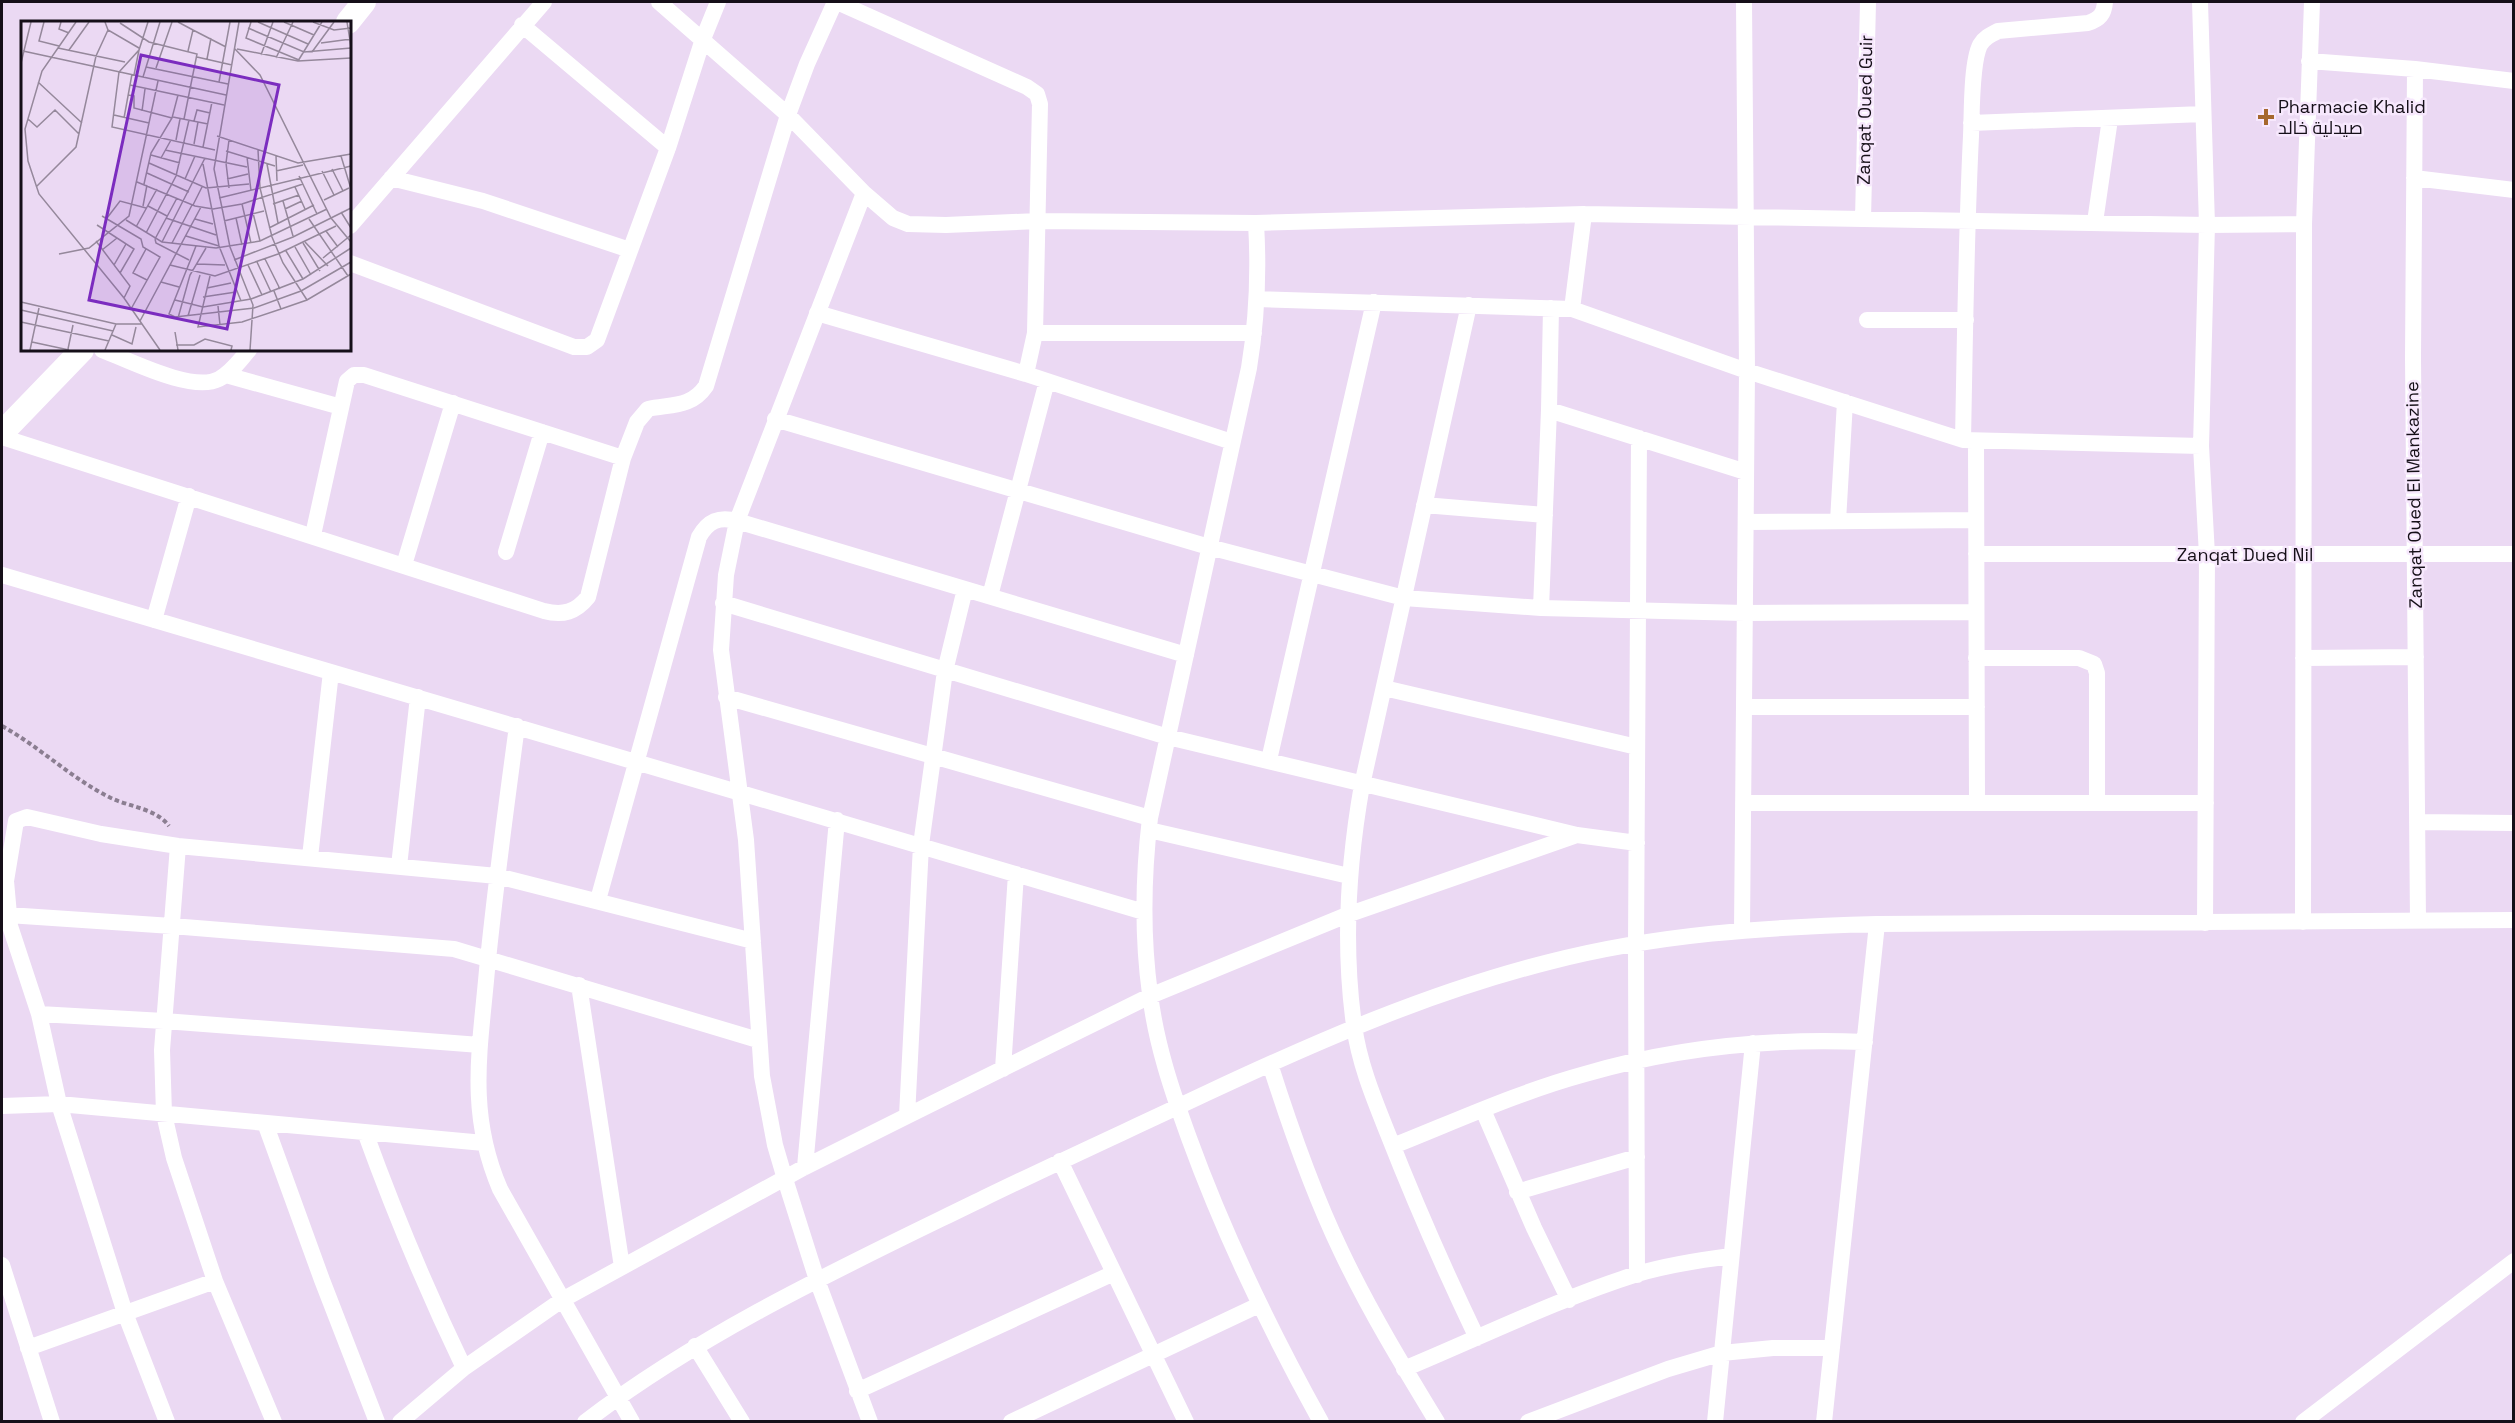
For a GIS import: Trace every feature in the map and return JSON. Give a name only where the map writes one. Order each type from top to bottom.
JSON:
[{"type":"street","points":[[349,21],[364,2]]},
{"type":"street","points":[[351,225],[544,2]]},
{"type":"street","points":[[659,2],[788,115],[864,193],[893,218],[908,224],[946,225],[1038,221],[1256,223],[1584,214],[2207,225],[2304,224]]},
{"type":"street","points":[[351,263],[574,347],[587,347],[597,340],[668,148],[703,39],[718,2]]},
{"type":"street","points":[[81,351],[2,435],[554,614],[573,610],[588,597],[623,458],[637,422],[648,409],[688,403],[701,394],[706,386],[788,115],[807,64],[836,2],[1027,87],[1037,94],[1040,104],[1035,333],[1026,374]]},
{"type":"street","points":[[1742,930],[1747,371],[1744,2]]},
{"type":"street","name":"Zanqat Oued Guir","points":[[1863,219],[1868,2]]},
{"type":"street","points":[[1977,803],[1976,520],[1969,440],[1966,320],[1967,221],[1976,59],[1980,46],[1987,36],[1998,31],[2088,23],[2102,16],[2105,2]]},
{"type":"street","points":[[2200,2],[2207,225],[2201,447],[2207,555],[2205,923]]},
{"type":"street","points":[[2303,922],[2304,224],[2312,2]]},
{"type":"street","points":[[522,25],[668,148]]},
{"type":"street","points":[[2309,61],[2415,69],[2514,81]]},
{"type":"street","name":"Zanqat Oued El Mankazine","points":[[2415,69],[2413,358],[2418,921]]},
{"type":"street","points":[[1971,123],[2203,114]]},
{"type":"street","points":[[2095,222],[2110,118]]},
{"type":"street","points":[[391,178],[483,201],[630,250]]},
{"type":"street","points":[[2414,178],[2514,190]]},
{"type":"street","points":[[864,193],[737,521],[729,557],[723,603],[721,650],[740,791],[753,941],[758,1040],[767,1111],[785,1179],[817,1280],[870,1422]]},
{"type":"street","points":[[1572,309],[1584,214]]},
{"type":"street","points":[[1256,223],[1257,298],[1254,333],[1150,824],[1144,912],[1150,996],[1166,1070],[1178,1107],[1211,1196],[1259,1305],[1322,1422]]},
{"type":"street","points":[[1257,298],[1572,309],[1747,371],[1969,440],[2201,447]]},
{"type":"street","points":[[1269,760],[1374,302]]},
{"type":"street","points":[[1469,305],[1362,785],[1349,876],[1347,915],[1354,1027],[1364,1067],[1393,1146],[1433,1243],[1477,1338]]},
{"type":"street","points":[[1541,608],[1550,410],[1551,308]]},
{"type":"street","points":[[817,313],[1026,374],[1232,442]]},
{"type":"street","points":[[1867,320],[1966,320]]},
{"type":"street","points":[[1035,333],[1254,333]]},
{"type":"street","points":[[105,351],[191,382],[208,382],[226,375],[248,351]]},
{"type":"street","points":[[226,375],[341,407]]},
{"type":"street","points":[[313,536],[347,381],[354,375],[364,375],[623,458]]},
{"type":"street","points":[[990,596],[1047,381]]},
{"type":"street","points":[[1838,521],[1845,402]]},
{"type":"street","points":[[404,565],[453,403]]},
{"type":"street","points":[[1550,410],[1746,471]]},
{"type":"street","points":[[775,419],[1209,547],[1404,598],[1541,608],[1744,613],[1976,612]]},
{"type":"street","points":[[506,552],[542,432]]},
{"type":"street","points":[[1637,1275],[1636,944],[1640,438]]},
{"type":"street","points":[[154,620],[189,496]]},
{"type":"street","points":[[1424,505],[1545,515]]},
{"type":"street","points":[[598,900],[699,537],[705,527],[714,520],[726,518],[737,521],[1185,655]]},
{"type":"street","points":[[1746,522],[1976,520]]},
{"type":"street","name":"Zanqat Dued Nil","points":[[1976,554],[2514,554]]},
{"type":"street","points":[[2,575],[1144,912]]},
{"type":"street","points":[[907,1116],[921,845],[945,671],[965,589]]},
{"type":"street","points":[[723,603],[1168,737],[1576,835],[1637,843]]},
{"type":"street","points":[[2303,658],[2416,657]]},
{"type":"street","points":[[1976,658],[2079,658],[2094,664],[2097,673],[2097,803]]},
{"type":"street","points":[[310,857],[331,672]]},
{"type":"street","points":[[1384,688],[1637,747]]},
{"type":"street","points":[[399,866],[418,697]]},
{"type":"street","points":[[726,697],[933,756],[1150,824],[1349,876]]},
{"type":"street","points":[[1744,707],[1977,707]]},
{"type":"street","points":[[517,726],[497,876],[480,1045],[477,1094],[484,1143],[500,1189],[632,1422]]},
{"type":"street","points":[[1743,803],[2206,803]]},
{"type":"street","points":[[167,1422],[125,1313],[59,1104],[39,1014],[8,915],[6,881],[14,826],[21,818],[27,816],[101,834],[178,846],[497,876],[753,941]]},
{"type":"street","points":[[805,1167],[837,820]]},
{"type":"street","points":[[2418,822],[2514,823]]},
{"type":"street","points":[[400,1422],[464,1368],[562,1300],[805,1167],[907,1116],[1150,996],[1347,915],[1576,835]]},
{"type":"street","points":[[178,846],[164,1021],[161,1082],[164,1114],[174,1158],[215,1281],[274,1422]]},
{"type":"street","points":[[1003,1069],[1016,874]]},
{"type":"street","points":[[8,915],[442,947],[488,958],[758,1040]]},
{"type":"street","points":[[585,1422],[617,1397],[695,1346],[817,1280],[1060,1161],[1270,1064],[1425,998],[1493,976],[1636,944],[1742,930],[1877,924],[2514,920]]},
{"type":"street","points":[[1824,1422],[1877,924]]},
{"type":"street","points":[[579,986],[622,1267]]},
{"type":"street","points":[[39,1014],[480,1045]]},
{"type":"street","points":[[1393,1146],[1533,1090],[1636,1060],[1713,1047],[1790,1040],[1865,1042]]},
{"type":"street","points":[[1716,1422],[1752,1043]]},
{"type":"street","points":[[1270,1064],[1294,1138],[1341,1251],[1404,1369],[1437,1422]]},
{"type":"street","points":[[2,1106],[59,1104],[484,1143]]},
{"type":"street","points":[[1483,1110],[1517,1192],[1569,1300]]},
{"type":"street","points":[[265,1123],[377,1422]]},
{"type":"street","points":[[365,1132],[398,1222],[464,1368]]},
{"type":"street","points":[[1517,1192],[1637,1157]]},
{"type":"street","points":[[1060,1161],[1186,1422]]},
{"type":"street","points":[[1404,1369],[1569,1300],[1637,1275],[1698,1260],[1731,1256]]},
{"type":"street","points":[[2303,1422],[2514,1262]]},
{"type":"street","points":[[2,1265],[52,1422]]},
{"type":"street","points":[[857,1391],[1114,1273]]},
{"type":"street","points":[[28,1348],[215,1281]]},
{"type":"street","points":[[1011,1422],[1259,1305]]},
{"type":"street","points":[[695,1346],[742,1422]]},
{"type":"street","points":[[1528,1422],[1668,1369],[1722,1353],[1773,1348],[1832,1348]]},
{"type":"path","points":[[2,726],[18,734],[100,793],[157,815],[171,828],[178,846]]},
{"type":"place","name":"Pharmacie Khalid صيدلية خالد","points":[[2266,117]]}]
